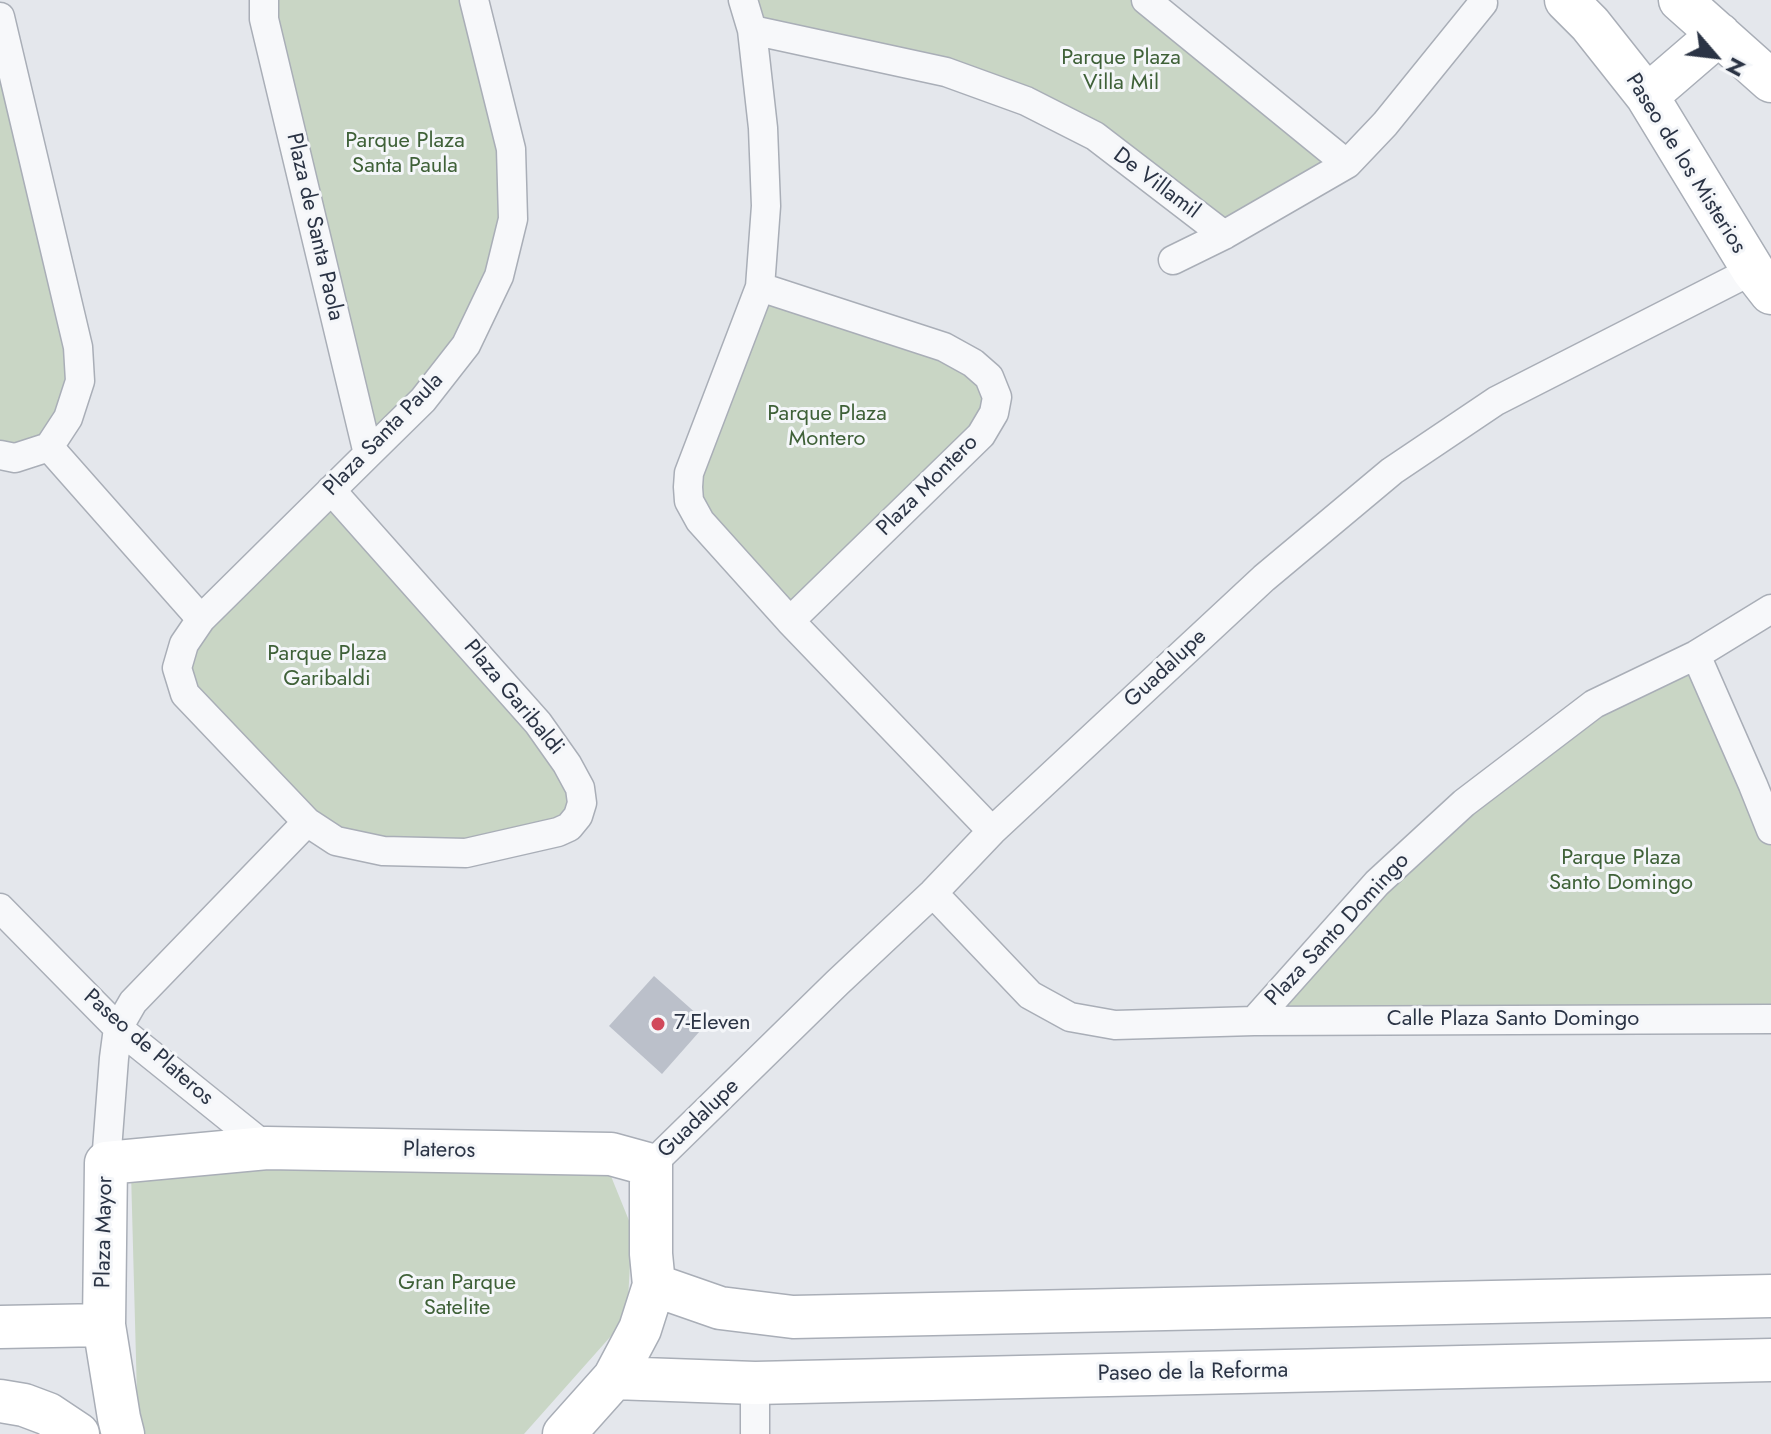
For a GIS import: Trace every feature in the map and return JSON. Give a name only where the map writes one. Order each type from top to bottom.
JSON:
[{"type":"street","name":"Plaza de Santa Paola","points":[[264,0],[264,19],[368,454]]},
{"type":"street","name":"Plaza Santa Paula","points":[[307,822],[185,694],[177,668],[184,644],[201,619],[423,400],[466,345],[499,276],[513,219],[511,149],[474,0]]},
{"type":"street","points":[[743,0],[752,30],[763,128],[766,206],[760,287],[689,473],[689,501],[700,521],[790,621],[992,831]]},
{"type":"street","points":[[1146,0],[1347,164]]},
{"type":"street","name":"Paseo de los Misterios","points":[[1566,0],[1590,24],[1647,96],[1762,282]]},
{"type":"street","points":[[1680,0],[1771,81]]},
{"type":"street","points":[[1173,260],[1224,235],[1347,164],[1385,124],[1483,3]]},
{"type":"street","points":[[0,455],[15,458],[49,447],[68,418],[80,381],[78,347],[2,29]]},
{"type":"street","name":"De Villamil","points":[[752,30],[946,72],[1026,101],[1095,136],[1224,235]]},
{"type":"street","points":[[1647,96],[1719,34]]},
{"type":"street","name":"Guadalupe","points":[[651,1165],[933,893],[992,831],[1264,578],[1392,471],[1496,401],[1762,282]]},
{"type":"street","name":"Plaza Montero","points":[[760,287],[944,347],[973,363],[989,377],[997,397],[994,413],[981,435],[790,621]]},
{"type":"street","points":[[49,447],[201,619]]},
{"type":"street","name":"Plaza Garibaldi","points":[[307,822],[336,841],[383,851],[466,853],[558,832],[569,827],[578,816],[582,803],[574,776],[538,723],[331,490]]},
{"type":"street","name":"Plaza Santo Domingo","points":[[933,893],[1030,995],[1070,1017],[1115,1025],[1254,1021],[1377,883],[1464,803],[1594,704],[1696,655],[1771,609]]},
{"type":"street","points":[[1696,655],[1771,830]]},
{"type":"street","points":[[118,1028],[133,1002],[307,822]]},
{"type":"street","name":"Paseo de Plateros","points":[[0,908],[118,1028],[267,1148]]},
{"type":"street","name":"Calle Plaza Santo Domingo","points":[[1254,1021],[1771,1019]]},
{"type":"street","name":"Plaza Mayor","points":[[118,1028],[106,1163],[104,1325],[123,1434]]},
{"type":"street","name":"Plateros","points":[[106,1163],[267,1148],[611,1154],[651,1165]]},
{"type":"street","points":[[564,1434],[614,1378],[640,1329],[654,1285],[651,1165]]},
{"type":"street","points":[[654,1285],[720,1308],[793,1317],[1771,1296]]},
{"type":"street","points":[[0,1327],[104,1325]]},
{"type":"street","name":"Paseo de la Reforma","points":[[614,1378],[755,1383],[1771,1360]]},
{"type":"street","points":[[755,1383],[755,1434]]},
{"type":"street","points":[[0,1401],[24,1405],[48,1414],[78,1434]]},
{"type":"green space","name":"Parque Plaza Santa Paula","points":[[264,0],[474,0],[513,219],[466,345],[368,454]]},
{"type":"green space","name":"Parque Plaza Villa Mil","points":[[743,0],[1146,0],[1347,164],[1224,235],[1026,101],[752,30]]},
{"type":"green space","points":[[0,36],[78,347],[49,447],[0,455]]},
{"type":"green space","name":"Parque Plaza Montero","points":[[760,287],[989,377],[994,413],[790,621],[700,521],[689,473]]},
{"type":"green space","name":"Parque Plaza Garibaldi","points":[[331,490],[538,723],[578,816],[466,853],[336,841],[185,694],[184,644]]},
{"type":"green space","name":"Parque Plaza Santo Domingo","points":[[1696,655],[1771,830],[1771,1019],[1254,1021],[1464,803]]},
{"type":"green space","name":"Gran Parque Satelite","points":[[602,1154],[632,1228],[627,1318],[524,1434],[138,1434],[131,1172]]},
{"type":"building","name":"7-Eleven","points":[[654,976],[707,1023],[662,1074],[609,1026]]},
{"type":"place","name":"7-Eleven","points":[[658,1024]]}]
